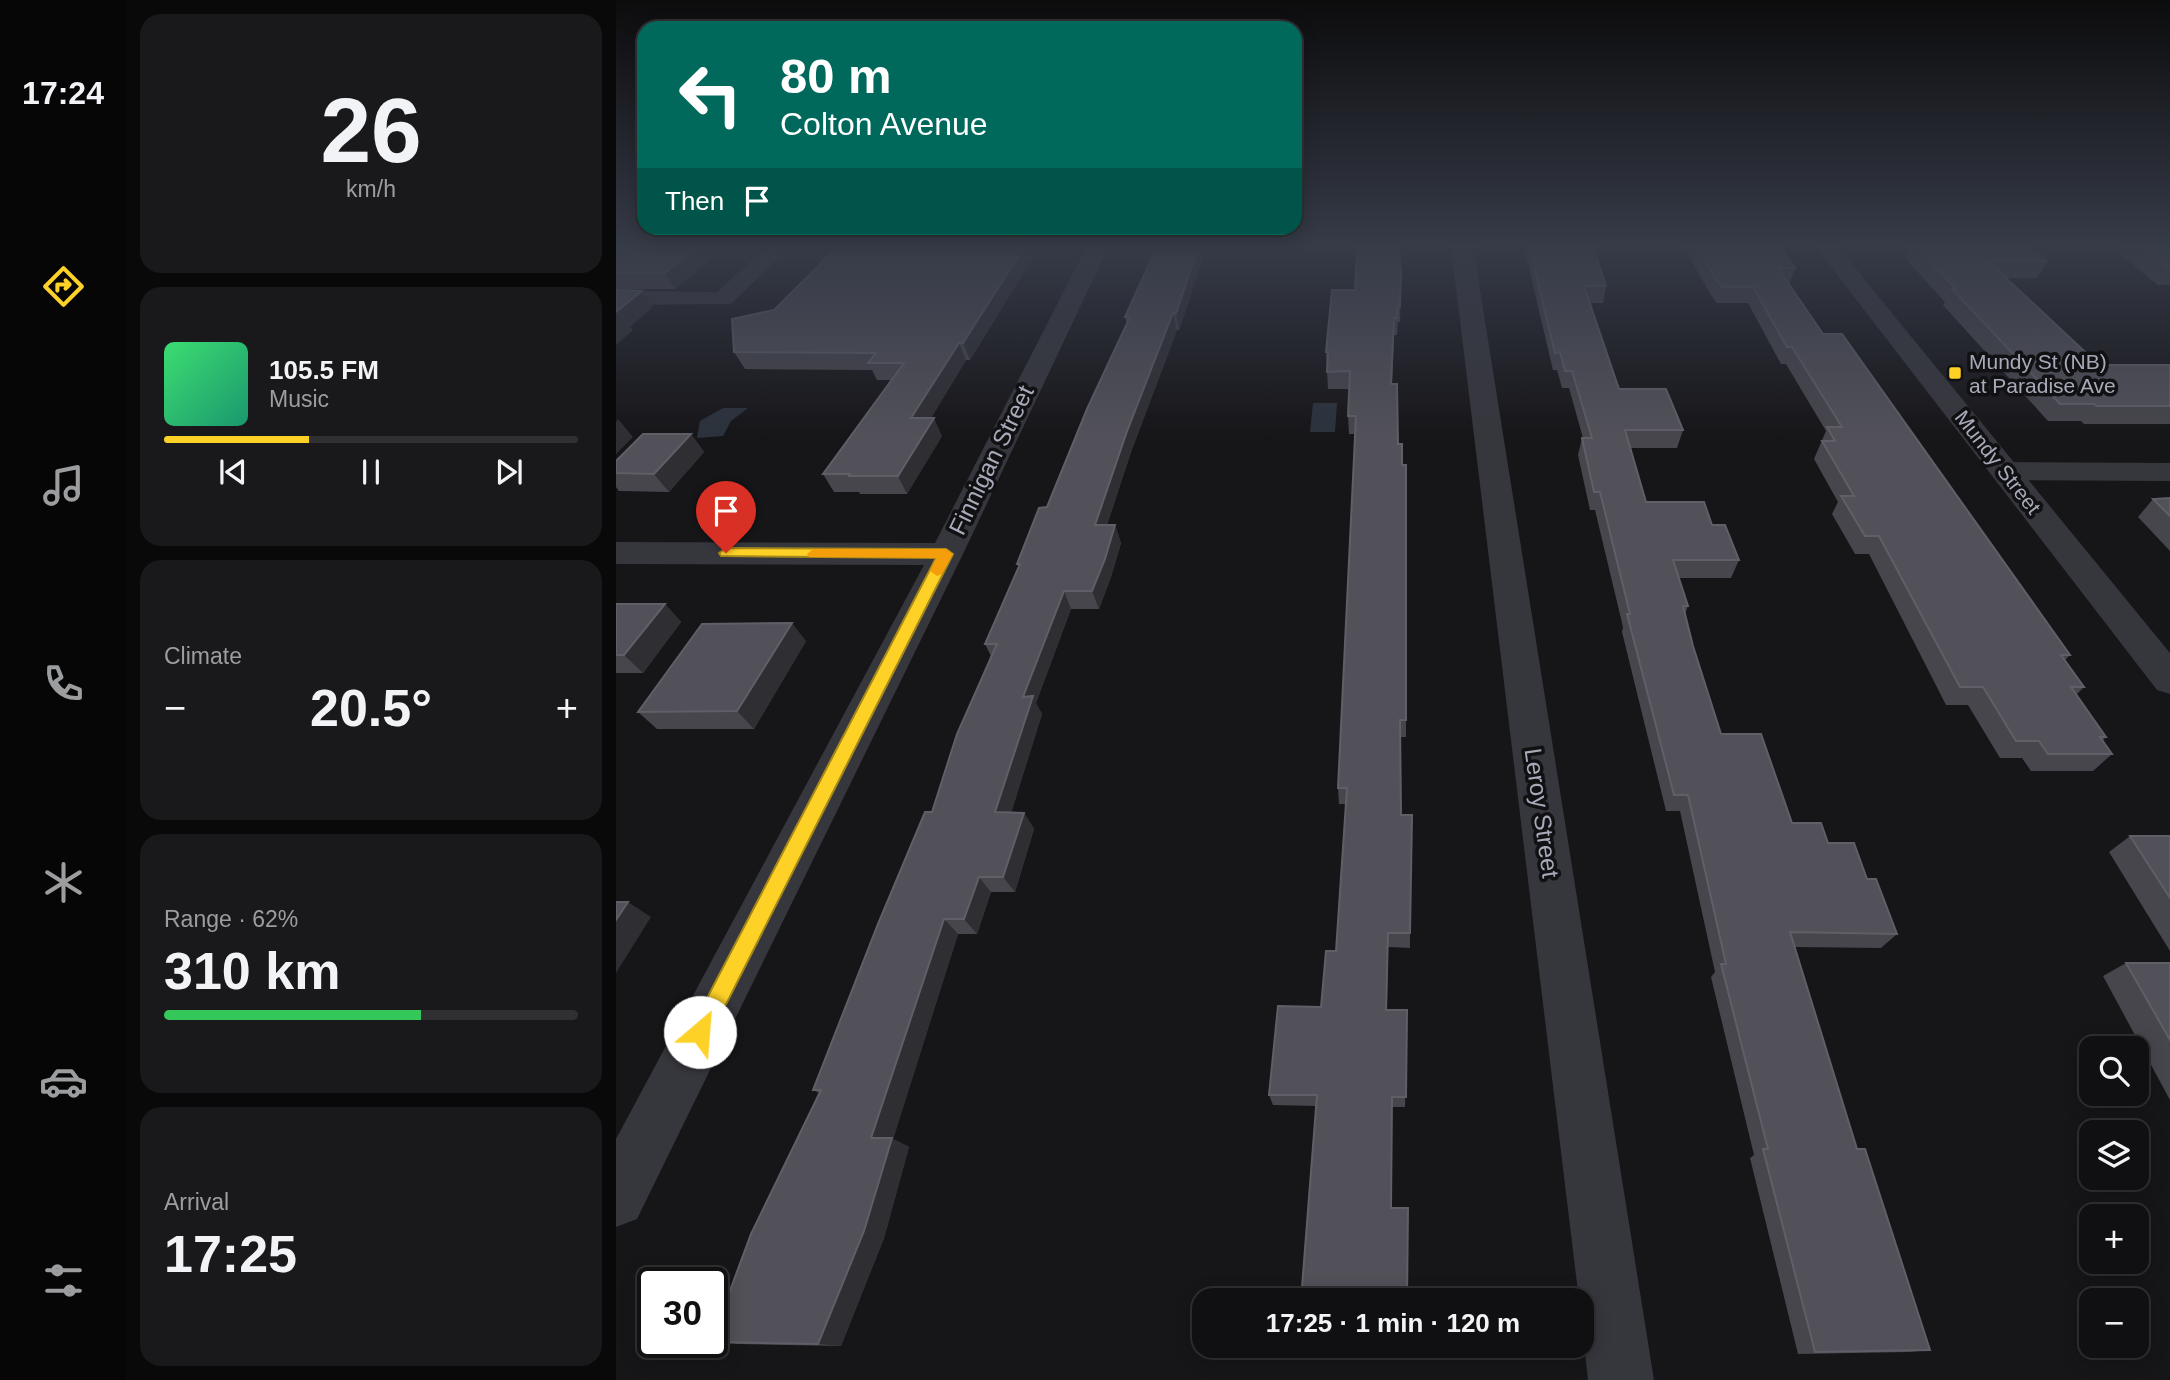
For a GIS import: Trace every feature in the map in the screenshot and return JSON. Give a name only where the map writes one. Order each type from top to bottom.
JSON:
[{"type":"street","name":"Finnigan Street","points":[[616,1198],[946,554],[1066,310]]},
{"type":"street","name":"Leroy Street","points":[[1470,310],[1620,1380]]},
{"type":"street","name":"Mundy Street","points":[[1878,310],[2170,680]]},
{"type":"street","points":[[2006,471],[2170,472]]},
{"type":"street","points":[[616,553],[946,554]]},
{"type":"shaded area","points":[[1313,403],[1337,403],[1335,432],[1310,432]]},
{"type":"shaded area","points":[[723,408],[748,408],[731,421],[723,436],[697,438],[700,421]]},
{"type":"building","points":[[772,310],[984,310],[963,343],[959,343],[911,418],[934,418],[898,476],[823,474],[904,363],[868,363],[876,353],[734,352],[732,319]]},
{"type":"building","points":[[1128,310],[1177,310],[1173,313],[1126,434],[1095,525],[1115,525],[1105,559],[1092,591],[1064,591],[1023,697],[1033,696],[995,812],[1024,813],[1003,877],[979,877],[964,919],[944,919],[871,1138],[892,1138],[864,1231],[818,1344],[728,1342],[728,1296],[751,1234],[821,1090],[813,1090],[878,924],[925,812],[932,812],[957,734],[997,644],[985,644],[1020,564],[1017,564],[1039,508],[1047,507],[1087,409],[1130,317],[1125,317]]},
{"type":"building","points":[[1330,310],[1398,310],[1397,318],[1394,318],[1391,384],[1397,384],[1398,444],[1402,444],[1402,465],[1406,465],[1406,720],[1400,720],[1401,815],[1412,815],[1410,933],[1388,933],[1386,1010],[1407,1010],[1406,1097],[1392,1097],[1391,1208],[1408,1208],[1407,1288],[1302,1288],[1317,1095],[1269,1095],[1278,1006],[1321,1007],[1326,951],[1336,951],[1347,788],[1338,788],[1356,416],[1348,416],[1350,371],[1327,372]]},
{"type":"building","points":[[1545,310],[1592,310],[1619,389],[1666,389],[1683,430],[1625,430],[1646,502],[1704,502],[1712,525],[1725,525],[1739,560],[1673,560],[1688,606],[1683,606],[1693,646],[1721,734],[1761,734],[1792,823],[1821,823],[1828,843],[1854,843],[1867,879],[1876,879],[1897,934],[1790,932],[1857,1149],[1865,1149],[1930,1350],[1815,1352],[1763,1149],[1768,1149],[1721,964],[1726,964],[1688,795],[1674,795],[1627,614],[1630,614],[1600,492],[1594,492],[1582,438],[1592,438],[1572,371],[1565,371],[1560,352],[1555,353]]},
{"type":"building","points":[[1766,310],[1807,310],[1823,334],[1842,334],[2070,655],[2061,655],[2084,687],[2071,687],[2106,737],[2100,737],[2112,754],[2048,754],[2039,741],[2016,741],[1983,687],[1960,687],[1879,536],[1865,536],[1841,496],[1854,496],[1822,441],[1835,441],[1827,427],[1842,427],[1792,347],[1787,347]]},
{"type":"building","points":[[1972,310],[2041,310],[2099,365],[2170,365],[2170,406],[2060,404]]},
{"type":"building","points":[[643,434],[691,434],[654,474],[616,473],[616,461]]},
{"type":"building","points":[[2170,498],[2170,516],[2153,499]]},
{"type":"building","points":[[616,604],[665,604],[624,655],[616,655]]},
{"type":"building","points":[[792,623],[737,711],[638,712],[702,624]]},
{"type":"building","points":[[2130,836],[2170,836],[2170,898]]},
{"type":"building","points":[[616,902],[628,902],[616,920]]},
{"type":"building","points":[[2126,963],[2170,963],[2170,1040]]},
{"type":"slow traffic","points":[[813,554],[946,554],[937,571]]},
{"type":"place","name":"Mundy St (NB) at Paradise Ave","points":[[1955,373]]},
{"type":"route","points":[[700,1032],[946,554],[726,553]]}]
